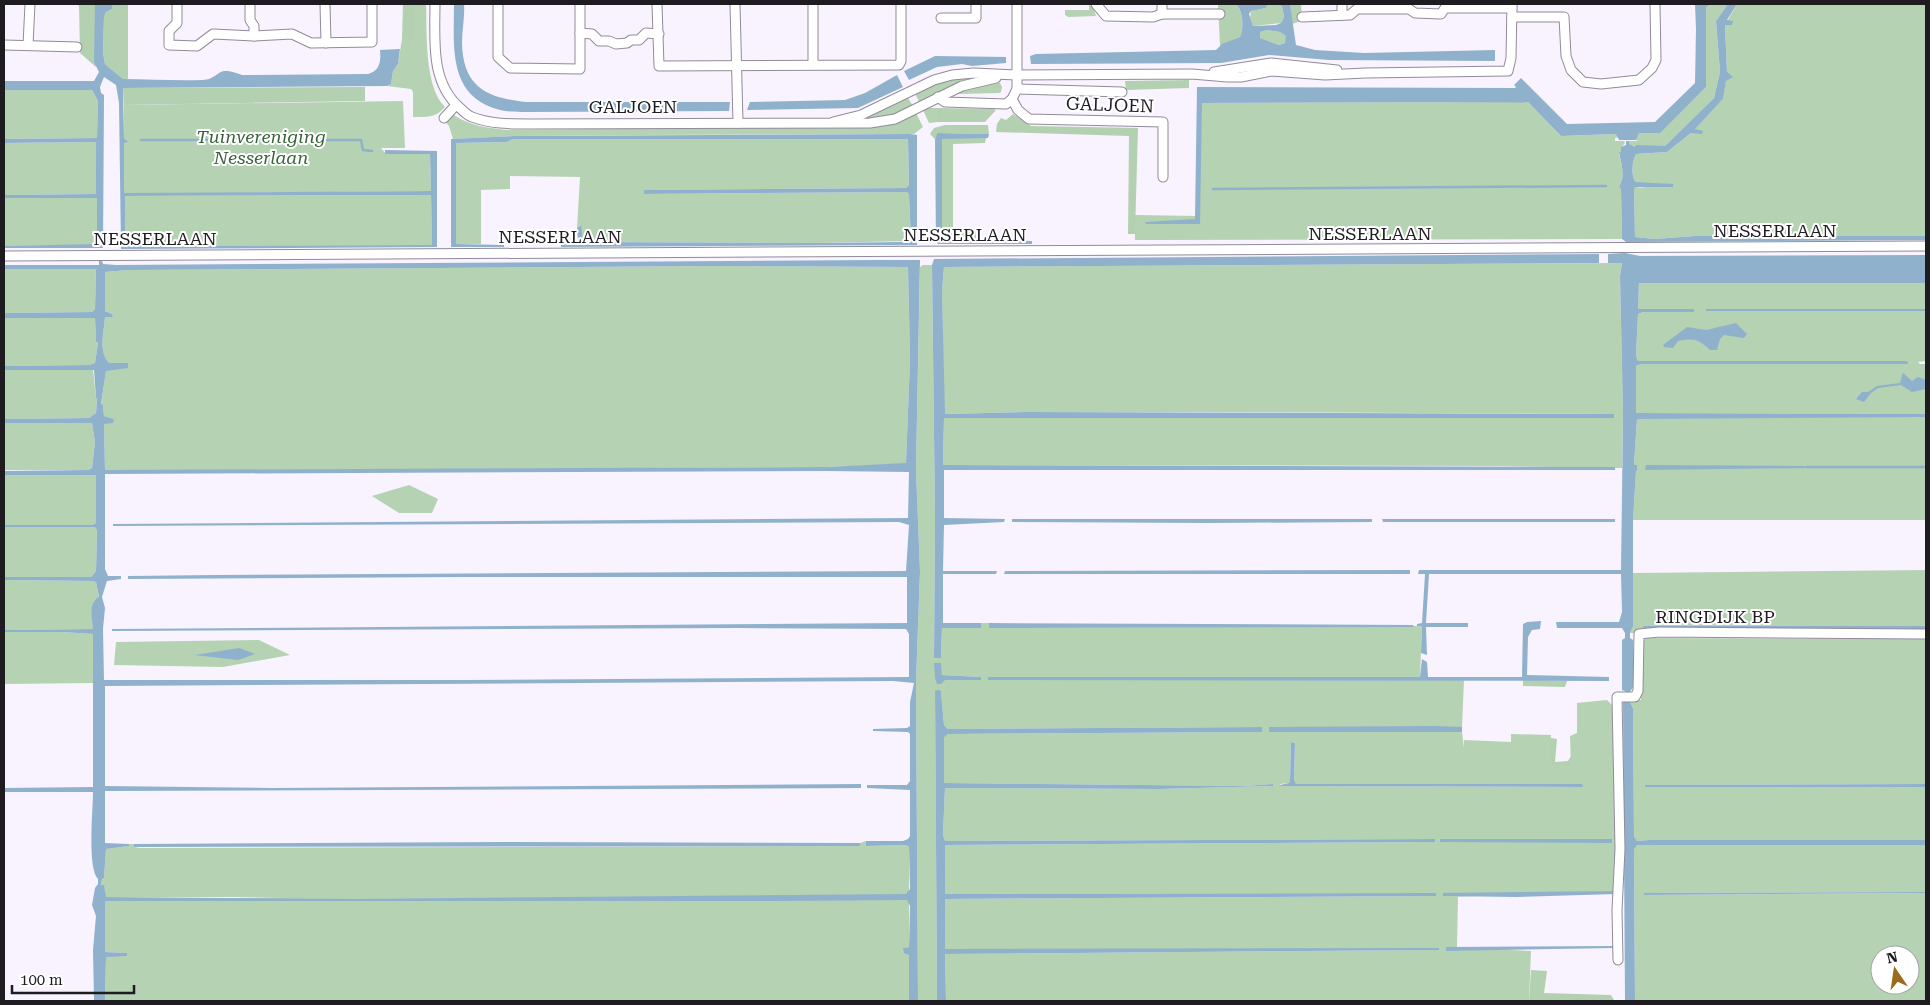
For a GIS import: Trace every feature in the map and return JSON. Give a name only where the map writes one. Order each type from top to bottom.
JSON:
[{"type":"street","points":[[28,45],[30,4]]},
{"type":"street","points":[[177,4],[177,23],[169,31],[169,46],[197,46],[213,34],[254,36],[292,34],[311,43],[372,42],[372,4]]},
{"type":"street","points":[[250,4],[250,20],[254,26],[254,36]]},
{"type":"street","points":[[325,4],[326,43]]},
{"type":"street","points":[[435,4],[436,63],[441,82],[456,105],[444,118]]},
{"type":"street","points":[[498,4],[498,57],[510,68],[580,68],[580,4]]},
{"type":"street","points":[[657,4],[659,66],[899,65],[901,61],[901,4],[907,4]]},
{"type":"street","points":[[735,4],[738,123]]},
{"type":"street","points":[[812,4],[813,64]]},
{"type":"street","points":[[941,18],[976,18],[976,4]]},
{"type":"street","points":[[938,97],[945,102],[1006,104],[1012,99],[1017,89],[1017,4]]},
{"type":"street","points":[[1096,4],[1106,16],[1153,17],[1162,14],[1220,14]]},
{"type":"street","points":[[1162,4],[1162,14]]},
{"type":"street","points":[[1342,4],[1342,15]]},
{"type":"street","points":[[1425,4],[1425,14]]},
{"type":"street","points":[[1302,17],[1350,15],[1357,9],[1410,9],[1415,14],[1441,14],[1445,8],[1512,10],[1564,17],[1566,56],[1571,70],[1583,82],[1601,84],[1639,80],[1652,68],[1656,60],[1654,4]]},
{"type":"street","name":"GALJOEN","points":[[833,122],[861,115],[934,80],[952,75],[974,73],[1016,75],[1192,74],[1271,64],[1365,73],[1508,72],[1511,58],[1512,10]]},
{"type":"street","points":[[580,33],[592,34],[599,41],[609,41],[616,44],[639,40],[646,33],[659,34]]},
{"type":"street","points":[[4,45],[77,47]]},
{"type":"street","name":"GALJOEN","points":[[456,105],[470,116],[507,124],[870,123],[895,119],[962,86],[1016,75]]},
{"type":"street","name":"GALJOEN","points":[[1017,89],[1122,92]]},
{"type":"street","name":"GALJOEN","points":[[1012,99],[1018,110],[1029,119],[1163,122],[1163,178]]},
{"type":"street","name":"NESSERLAAN","points":[[4,256],[1926,246]]},
{"type":"street","name":"RINGDIJK BP","points":[[1618,960],[1617,910],[1620,849],[1617,697],[1635,697],[1638,691],[1639,634],[1659,632],[1926,634]]},
{"type":"green space","points":[[77,4],[95,4],[96,67],[80,53],[79,6]]},
{"type":"green space","points":[[113,4],[128,4],[128,79],[123,79],[105,64],[103,53],[104,17],[106,12],[112,9]]},
{"type":"green space","points":[[403,4],[414,4],[414,39],[402,39]]},
{"type":"green space","points":[[414,4],[426,4],[430,73],[438,98],[445,107],[435,115],[427,117],[413,117],[413,92],[411,89],[387,86],[391,84],[393,71],[398,64],[402,39],[414,39]]},
{"type":"green space","points":[[1218,4],[1236,4],[1242,19],[1240,37],[1220,46]]},
{"type":"green space","points":[[1268,4],[1282,6],[1284,17],[1281,23],[1253,26],[1250,18],[1251,11],[1266,8]]},
{"type":"green space","points":[[1290,4],[1301,4],[1302,21],[1292,24]]},
{"type":"green space","points":[[1710,4],[1728,4],[1716,21],[1720,72],[1714,98],[1665,146],[1635,147],[1629,145],[1629,141],[1638,141],[1636,137],[1639,133],[1660,132],[1706,87],[1706,8]]},
{"type":"green space","points":[[1737,4],[1926,4],[1926,236],[1695,236],[1655,239],[1635,237],[1634,188],[1673,185],[1635,183],[1632,168],[1636,154],[1667,152],[1691,133],[1723,99],[1727,72],[1725,25]]},
{"type":"green space","points":[[1089,5],[1093,6],[1096,16],[1068,17],[1065,15],[1065,10],[1089,10]]},
{"type":"green space","points":[[1267,30],[1280,32],[1287,36],[1285,43],[1279,45],[1259,38],[1260,32]]},
{"type":"green space","points":[[953,78],[972,78],[920,103],[915,94],[941,81]]},
{"type":"green space","points":[[1189,80],[1189,88],[1126,90],[1125,81]]},
{"type":"green space","points":[[989,83],[1000,83],[1002,87],[1001,92],[958,94],[971,87]]},
{"type":"green space","points":[[365,87],[365,101],[124,105],[123,88]]},
{"type":"green space","points":[[4,90],[92,90],[98,101],[97,138],[4,139]]},
{"type":"green space","points":[[908,98],[913,106],[894,116],[863,120]]},
{"type":"green space","name":"Tuinvereniging Nesserlaan","points":[[403,101],[405,148],[381,148],[386,154],[430,154],[431,191],[124,194],[124,143],[129,142],[124,140],[124,105]]},
{"type":"green space","points":[[1528,102],[1561,136],[1616,134],[1619,137],[1615,138],[1615,141],[1624,141],[1625,143],[1619,153],[1623,174],[1619,186],[1621,190],[1622,239],[1135,240],[1135,215],[1198,216],[1201,103]]},
{"type":"green space","points":[[926,108],[938,108],[938,122],[929,123],[923,110]]},
{"type":"green space","points":[[938,108],[996,110],[985,122],[938,122]]},
{"type":"green space","points":[[916,113],[923,127],[914,134],[515,136],[453,139],[449,126],[445,121],[454,115],[473,124],[507,130],[845,126]]},
{"type":"green space","points":[[1013,114],[1031,126],[1138,128],[1135,234],[1128,234],[1129,136],[996,132],[997,124],[1001,118],[1006,120]]},
{"type":"green space","points":[[945,125],[988,125],[989,134],[937,133],[935,139],[930,134],[934,128]]},
{"type":"green space","points":[[942,138],[986,138],[985,143],[953,144],[953,228],[980,229],[980,241],[942,240]]},
{"type":"green space","points":[[513,139],[908,139],[909,185],[906,188],[644,190],[644,194],[907,192],[909,195],[911,241],[817,243],[582,242],[580,225],[577,228],[580,177],[510,176],[510,189],[481,190],[481,244],[456,244],[456,143],[507,142]]},
{"type":"green space","points":[[96,142],[96,194],[4,195],[4,143]]},
{"type":"green space","points":[[431,195],[432,245],[125,246],[125,196]]},
{"type":"green space","points":[[4,198],[98,198],[97,245],[4,246]]},
{"type":"green space","points":[[1622,263],[1620,276],[1623,414],[1622,468],[943,465],[944,418],[1613,418],[1614,414],[1027,412],[944,414],[942,291],[944,267]]},
{"type":"green space","points":[[932,265],[935,519],[934,658],[941,658],[942,628],[981,628],[981,623],[989,623],[989,628],[1422,626],[1420,677],[989,677],[988,679],[1464,680],[1462,727],[1269,727],[1269,732],[1462,732],[1464,748],[1464,740],[1511,742],[1511,734],[1551,735],[1551,765],[1571,765],[1570,736],[1577,733],[1577,703],[1607,700],[1614,707],[1617,842],[1615,891],[1451,897],[1458,897],[1457,947],[1446,947],[1531,951],[1529,1001],[946,1001],[945,954],[1439,949],[944,949],[945,899],[1436,896],[1436,893],[945,894],[944,845],[1435,842],[1435,839],[945,841],[943,835],[945,788],[1159,789],[1272,786],[1273,784],[1245,786],[944,783],[944,736],[948,734],[1262,732],[1258,727],[948,729],[944,725],[941,691],[935,691],[937,1001],[918,1001],[916,683],[920,571],[916,469],[920,267]],"holes":[[[940,663],[942,675],[981,677],[981,680],[945,680],[935,678]],[[1291,742],[1295,743],[1294,781],[1296,784],[1582,784],[1582,787],[1280,786],[1280,784],[1289,783]],[[1441,839],[1612,839],[1612,842],[1440,842]]]},
{"type":"green space","points":[[717,266],[908,267],[910,360],[906,464],[827,467],[105,471],[104,424],[114,419],[104,416],[103,405],[101,405],[106,370],[128,367],[127,363],[109,363],[104,353],[102,342],[105,317],[113,317],[112,314],[105,311],[105,272],[128,270]]},
{"type":"green space","points":[[96,268],[95,309],[92,312],[4,313],[4,269]]},
{"type":"green space","points":[[1639,283],[1926,283],[1926,309],[1706,309],[1706,311],[1926,311],[1926,361],[1918,362],[1926,364],[1926,414],[1636,413],[1636,366],[1641,364],[1907,364],[1907,361],[1638,361],[1636,356],[1638,314],[1643,312],[1694,312],[1694,310],[1638,309]]},
{"type":"green space","points":[[4,318],[95,318],[96,342],[98,343],[95,363],[89,365],[4,366]]},
{"type":"green space","points":[[4,370],[93,370],[97,399],[96,413],[89,418],[4,419]]},
{"type":"green space","points":[[1643,417],[1926,417],[1926,520],[1633,520],[1637,470],[1637,465],[1634,465],[1637,419]]},
{"type":"green space","points":[[92,422],[95,442],[92,468],[88,470],[4,470],[4,423]]},
{"type":"green space","points":[[4,475],[96,475],[96,523],[92,525],[4,525]]},
{"type":"green space","points":[[409,485],[438,499],[432,513],[399,513],[372,496]]},
{"type":"green space","points":[[4,527],[95,527],[97,529],[96,571],[91,577],[4,577]]},
{"type":"green space","points":[[1926,570],[1926,626],[1644,626],[1643,633],[1630,633],[1633,627],[1633,573]]},
{"type":"green space","points":[[4,580],[96,582],[99,597],[92,608],[93,629],[4,630]]},
{"type":"green space","points":[[4,632],[93,634],[93,683],[4,684]]},
{"type":"green space","points":[[1646,638],[1926,639],[1926,784],[1645,785],[1645,787],[1926,787],[1926,840],[1637,841],[1634,838],[1633,708],[1629,700],[1641,700],[1640,678],[1643,641]]},
{"type":"green space","points":[[259,640],[290,655],[223,667],[114,665],[116,642]]},
{"type":"green space","points":[[1523,680],[1567,681],[1565,687],[1523,686]]},
{"type":"green space","points":[[1551,738],[1557,739],[1555,762],[1568,761],[1571,756],[1571,765],[1551,765]]},
{"type":"green space","points":[[866,841],[866,846],[906,845],[909,847],[909,947],[904,948],[909,955],[910,1001],[105,1001],[106,956],[127,956],[127,953],[105,952],[105,901],[278,897],[105,897],[104,886],[101,885],[104,878],[106,849],[128,846],[129,844],[134,844],[134,847],[140,848],[859,846],[860,843]]},
{"type":"green space","points":[[1637,845],[1926,845],[1926,892],[1644,893],[1644,895],[1926,893],[1926,1000],[1635,1001],[1634,848]]},
{"type":"green space","points":[[1531,970],[1547,971],[1544,993],[1611,995],[1614,1000],[1529,1001]]},
{"type":"water","points":[[95,4],[113,4],[112,9],[106,12],[104,17],[103,53],[105,64],[123,79],[202,80],[213,77],[222,71],[242,75],[368,74],[375,71],[379,65],[380,50],[400,49],[398,64],[393,71],[391,84],[387,86],[123,88],[124,139],[129,142],[124,143],[124,193],[431,191],[430,154],[385,154],[385,150],[437,151],[437,247],[121,249],[119,103],[116,85],[104,77],[100,87],[101,93],[104,95],[103,248],[4,248],[4,246],[97,244],[97,198],[4,198],[4,195],[96,194],[96,142],[4,143],[4,139],[97,138],[98,101],[92,90],[4,90],[4,81],[94,81],[99,72],[94,62]],"holes":[[[431,195],[432,245],[125,246],[125,196]]]},
{"type":"water","points":[[454,4],[464,4],[462,43],[463,58],[467,70],[472,80],[489,93],[526,102],[730,102],[729,111],[517,112],[500,110],[483,103],[470,94],[462,82],[457,68],[455,53]]},
{"type":"water","points":[[1236,4],[1268,4],[1266,8],[1251,11],[1249,14],[1253,26],[1276,25],[1281,23],[1284,17],[1282,6],[1277,4],[1290,4],[1296,45],[1315,50],[1364,53],[1495,50],[1495,61],[1329,60],[1269,55],[1221,63],[1031,64],[1030,56],[1036,54],[1216,50],[1222,44],[1240,37],[1242,19]],"holes":[[[1267,30],[1280,32],[1286,36],[1285,43],[1279,45],[1260,38],[1260,32]]]},
{"type":"water","points":[[1695,4],[1710,4],[1706,8],[1706,87],[1660,133],[1639,133],[1636,140],[1619,140],[1616,134],[1561,136],[1528,102],[1202,103],[1200,224],[1146,224],[1145,222],[1195,219],[1197,87],[1515,88],[1514,85],[1521,78],[1567,124],[1655,122],[1695,83]]},
{"type":"water","points":[[1728,4],[1737,4],[1727,20],[1733,21],[1732,25],[1725,25],[1727,72],[1733,77],[1726,81],[1723,99],[1695,129],[1703,131],[1702,134],[1691,133],[1667,152],[1636,154],[1632,168],[1635,182],[1673,184],[1673,187],[1634,188],[1635,237],[1655,239],[1695,236],[1926,236],[1926,240],[1626,242],[1622,239],[1621,190],[1619,186],[1623,174],[1619,152],[1621,152],[1621,147],[1626,145],[1626,141],[1629,141],[1629,144],[1635,147],[1636,145],[1665,146],[1714,98],[1720,72],[1716,21]]},
{"type":"water","points":[[935,56],[1006,57],[1006,63],[972,66],[962,64],[937,67],[909,80],[904,71]]},
{"type":"water","points":[[897,75],[903,87],[858,108],[747,110],[750,102],[845,100],[865,93]]},
{"type":"water","points":[[937,133],[989,134],[988,138],[942,139],[942,240],[1032,241],[1032,244],[938,244],[936,242],[935,139]]},
{"type":"water","points":[[917,135],[917,245],[561,247],[561,243],[578,242],[577,228],[581,225],[583,242],[817,243],[903,242],[911,240],[909,195],[907,192],[644,194],[644,190],[906,188],[909,185],[908,139],[513,139],[507,142],[456,143],[456,244],[504,245],[504,247],[451,247],[451,139],[515,136]]},
{"type":"water","points":[[1625,253],[1640,256],[1926,255],[1926,283],[1639,283],[1638,309],[1694,309],[1694,312],[1643,312],[1638,314],[1636,356],[1638,361],[1907,361],[1908,364],[1641,364],[1636,366],[1636,413],[1926,414],[1926,417],[1637,419],[1634,465],[1637,465],[1637,470],[1633,520],[1633,627],[1630,633],[1630,638],[1633,640],[1634,686],[1629,693],[1622,690],[1622,640],[1625,638],[1625,633],[1622,628],[1557,628],[1556,622],[1619,622],[1622,612],[1621,574],[1429,574],[1426,623],[1468,623],[1468,627],[1426,627],[1427,655],[1421,653],[1422,626],[1417,626],[1417,624],[1422,623],[1425,574],[1418,574],[1419,570],[1621,570],[1623,414],[1620,276],[1622,263],[1608,263],[1608,254]]},
{"type":"water","points":[[1599,254],[1599,263],[944,267],[942,291],[945,414],[1027,412],[1614,414],[1614,418],[944,418],[943,465],[1615,467],[1615,470],[944,470],[944,518],[1005,519],[1004,522],[944,525],[943,571],[997,571],[996,574],[943,574],[943,623],[981,623],[981,628],[942,628],[941,658],[934,658],[935,519],[932,265],[934,259]]},
{"type":"water","points":[[920,260],[916,469],[920,571],[916,683],[918,1001],[909,1001],[909,955],[904,953],[903,948],[909,947],[910,906],[907,900],[105,901],[105,952],[127,953],[127,956],[106,957],[105,1001],[94,1001],[93,950],[96,916],[92,905],[98,879],[95,873],[92,851],[93,792],[4,792],[4,788],[93,787],[93,634],[4,632],[4,630],[93,629],[92,607],[99,597],[96,582],[4,580],[4,577],[91,577],[96,571],[97,530],[95,527],[4,527],[4,525],[92,525],[96,523],[96,475],[4,475],[4,471],[88,470],[92,468],[95,442],[92,423],[4,423],[4,419],[89,418],[96,413],[97,399],[94,370],[4,370],[4,366],[89,365],[95,363],[98,343],[96,342],[95,318],[4,318],[4,313],[92,312],[95,309],[96,269],[4,269],[4,265],[99,265],[99,261],[102,261],[103,264]],"holes":[[[717,266],[908,267],[910,360],[906,463],[827,467],[105,470],[104,424],[113,423],[114,419],[104,416],[103,405],[101,404],[106,371],[128,368],[128,363],[109,363],[104,353],[102,342],[105,317],[113,317],[112,314],[105,311],[105,272],[128,270]],[[909,472],[908,518],[113,524],[113,526],[899,522],[909,525],[906,571],[215,575],[128,576],[128,579],[907,577],[907,623],[112,629],[112,631],[906,629],[909,634],[909,677],[104,680],[103,629],[105,608],[102,597],[107,581],[121,579],[121,576],[108,576],[105,569],[105,474]],[[893,681],[914,683],[910,702],[910,726],[907,728],[873,729],[873,731],[908,732],[910,734],[910,781],[907,785],[867,785],[867,788],[910,790],[910,836],[908,839],[903,841],[866,841],[866,846],[906,845],[909,847],[910,889],[906,894],[357,899],[106,897],[104,885],[101,885],[104,878],[106,849],[129,846],[129,844],[105,843],[105,791],[861,788],[861,784],[271,788],[105,786],[105,686]]]},
{"type":"water","points":[[1706,309],[1926,309],[1926,311],[1706,311]]},
{"type":"water","points":[[1736,323],[1747,334],[1744,338],[1724,335],[1720,339],[1717,350],[1710,350],[1699,342],[1692,340],[1678,341],[1673,348],[1664,347],[1663,345],[1687,327],[1706,330]]},
{"type":"water","points":[[1903,373],[1912,381],[1918,377],[1926,380],[1926,389],[1912,392],[1901,385],[1878,388],[1864,402],[1856,399],[1862,392],[1868,392],[1877,386],[1900,383]]},
{"type":"water","points":[[1646,465],[1804,466],[1810,468],[1645,470]]},
{"type":"water","points":[[1012,519],[1372,519],[1372,522],[1012,522]]},
{"type":"water","points":[[1382,519],[1615,519],[1615,522],[1383,522]]},
{"type":"water","points":[[1410,570],[1410,574],[1004,574],[1005,571]]},
{"type":"water","points":[[1541,621],[1540,629],[1532,630],[1528,637],[1527,675],[1609,677],[1609,681],[988,680],[988,677],[1420,677],[1422,659],[1427,662],[1428,677],[1522,677],[1523,624]]},
{"type":"water","points":[[989,623],[1413,625],[1414,627],[989,628]]},
{"type":"water","points":[[1643,626],[1926,626],[1926,629],[1710,628],[1644,630]]},
{"type":"water","points":[[239,648],[255,654],[238,660],[195,655]]},
{"type":"water","points":[[934,663],[941,663],[942,675],[981,677],[981,680],[945,680],[941,684],[937,684]]},
{"type":"water","points":[[935,691],[941,691],[944,725],[948,729],[1262,727],[1262,732],[948,734],[944,737],[944,783],[1245,786],[1273,784],[1273,786],[1159,789],[945,788],[943,835],[945,841],[1435,839],[1435,842],[945,845],[945,894],[1436,893],[1436,896],[945,899],[945,949],[1439,948],[1439,950],[945,954],[946,1001],[937,1001]]},
{"type":"water","points":[[1625,700],[1629,700],[1633,708],[1634,837],[1637,841],[1926,840],[1926,845],[1637,845],[1634,849],[1635,1001],[1625,1001],[1623,703]]},
{"type":"water","points":[[1269,727],[1462,727],[1462,732],[1269,732]]},
{"type":"water","points":[[1291,742],[1295,743],[1294,780],[1296,784],[1582,784],[1583,787],[1280,786],[1290,781]]},
{"type":"water","points":[[1926,784],[1926,787],[1645,787],[1645,785]]},
{"type":"water","points":[[1440,839],[1612,839],[1612,843],[1440,842]]},
{"type":"water","points":[[860,843],[860,846],[134,847],[134,844]]},
{"type":"water","points":[[1615,891],[1616,894],[1517,897],[1443,896],[1443,893]]},
{"type":"water","points":[[1644,893],[1926,893],[1644,895]]},
{"type":"water","points":[[1614,946],[1614,948],[1446,951],[1446,947]]},
{"type":"water","points":[[1890,1000],[1926,1001],[1642,1001]]},
{"type":"waterway","points":[[141,140],[361,140],[363,150],[372,151]]},
{"type":"waterway","points":[[1213,189],[1606,186]]},
{"type":"waterway","points":[[1807,467],[1926,467]]}]
